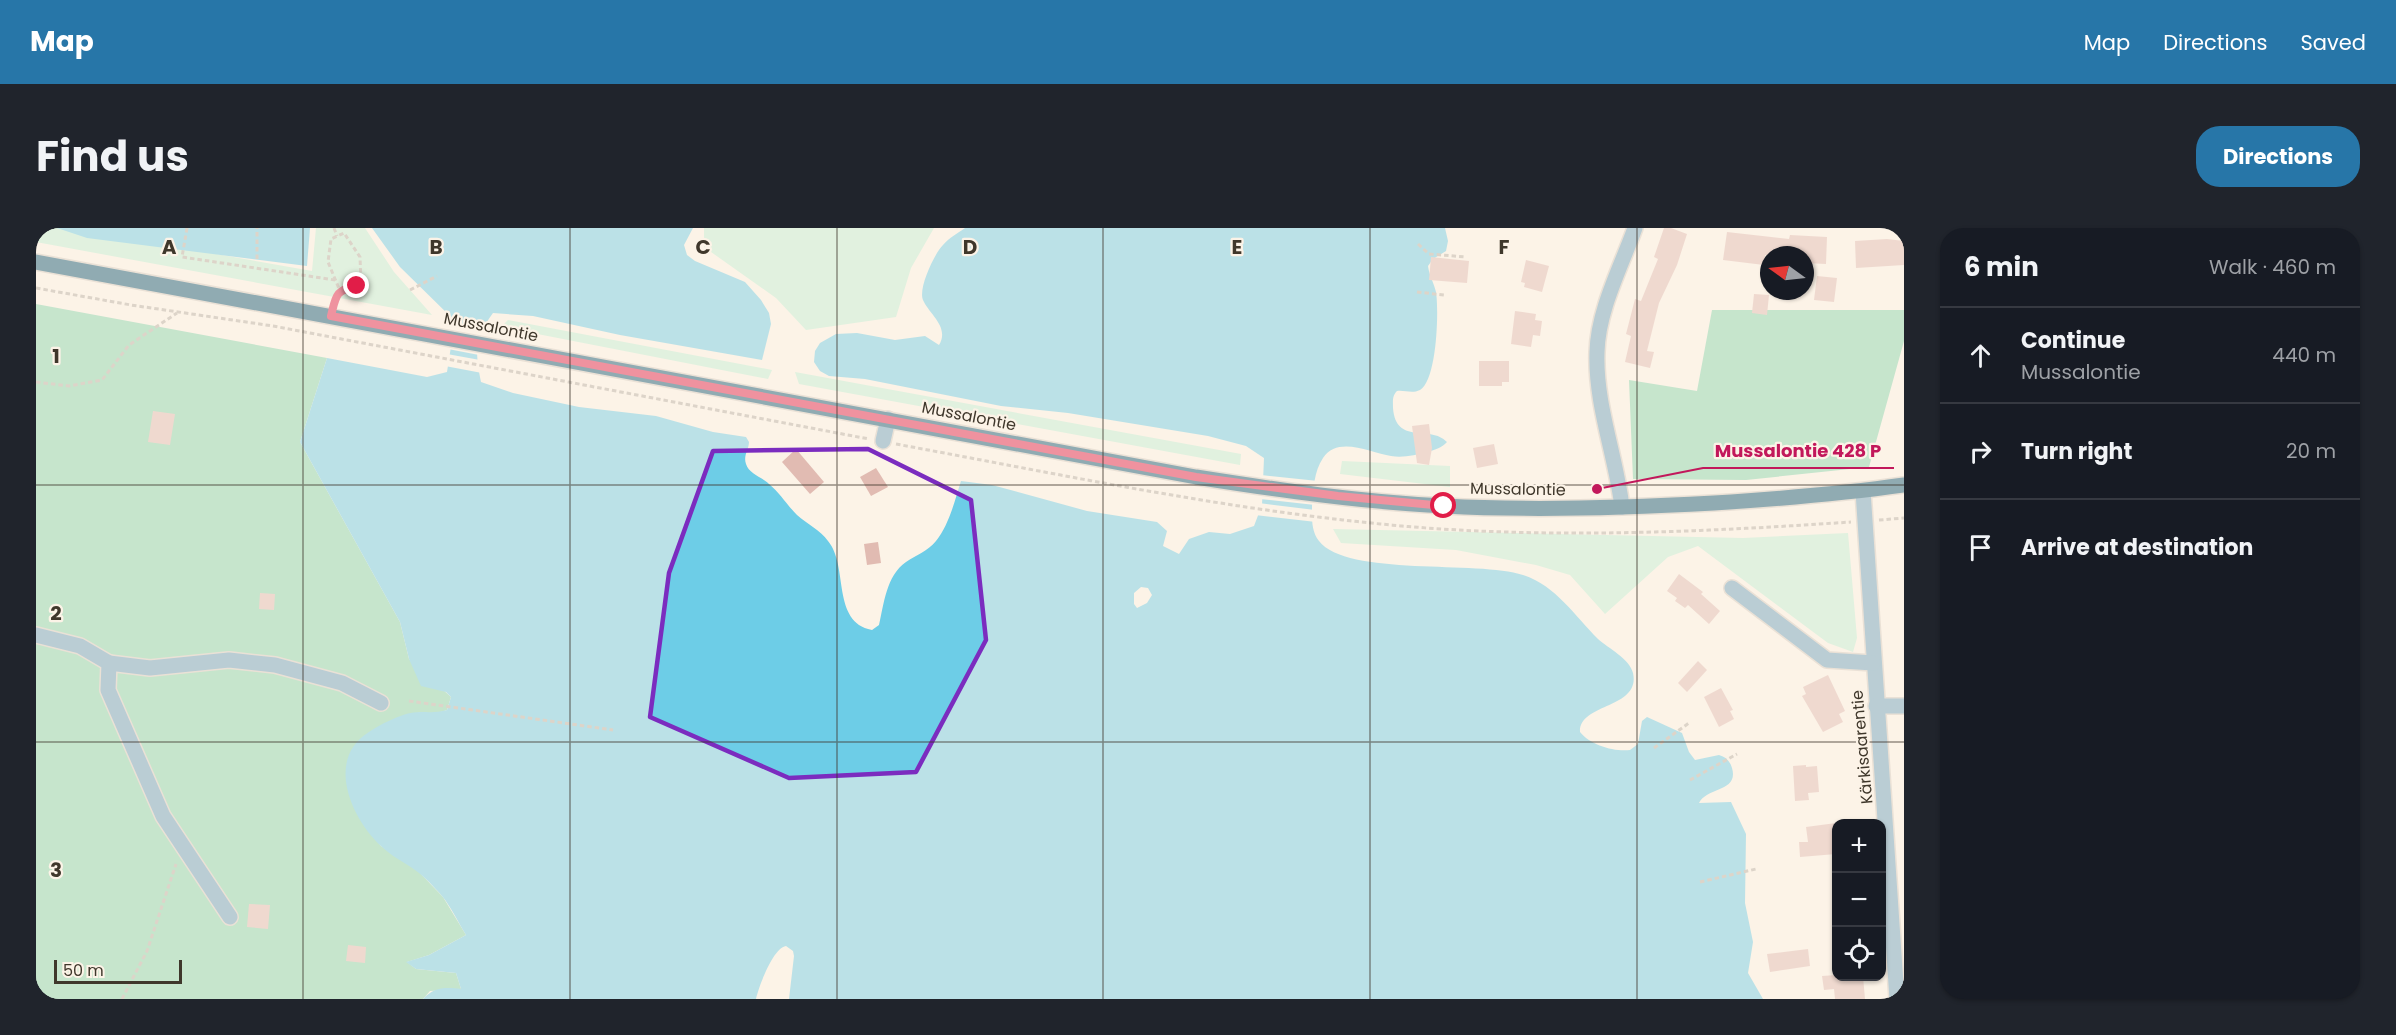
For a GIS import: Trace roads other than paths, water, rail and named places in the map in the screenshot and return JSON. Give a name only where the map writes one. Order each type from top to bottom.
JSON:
[{"type":"main road","name":"Mussalontie","points":[[36,262],[1244,485],[1444,506],[1525,508],[1622,507],[1863,491],[1904,486]]},
{"type":"street","points":[[1622,507],[1600,396],[1597,351],[1605,312],[1635,228]]},
{"type":"street","points":[[883,441],[888,419]]},
{"type":"street","name":"Kärkisaarentie","points":[[1863,491],[1863,521],[1897,999]]},
{"type":"street","points":[[1732,588],[1827,660],[1873,663]]},
{"type":"street","points":[[36,635],[80,646],[109,663],[150,668],[229,660],[275,665],[342,683],[381,703]]},
{"type":"street","points":[[109,663],[108,690],[163,816],[230,917]]},
{"type":"street","points":[[1876,706],[1904,706]]},
{"type":"water","points":[[57,228],[310,228],[307,266],[87,238]]},
{"type":"water","points":[[372,228],[693,228],[684,245],[687,255],[695,261],[745,282],[769,313],[771,324],[762,360],[620,335],[533,316],[493,313],[479,338],[477,353],[481,382],[513,393],[579,407],[656,416],[713,432],[746,437],[749,442],[745,458],[746,464],[753,473],[773,488],[797,515],[825,537],[838,564],[842,592],[851,616],[859,625],[872,630],[879,625],[887,591],[899,568],[929,548],[941,535],[961,481],[992,485],[1087,511],[1157,522],[1167,531],[1163,546],[1179,554],[1189,539],[1209,532],[1230,534],[1254,526],[1262,505],[1264,458],[1246,446],[1208,436],[1068,413],[1001,406],[865,379],[829,376],[820,371],[814,362],[815,351],[820,343],[836,334],[857,333],[895,340],[925,336],[939,345],[942,332],[923,300],[923,288],[935,256],[943,245],[965,228],[1445,228],[1448,241],[1446,251],[1433,259],[1428,266],[1436,292],[1437,314],[1436,344],[1430,373],[1426,384],[1420,390],[1397,391],[1393,408],[1395,420],[1400,427],[1407,431],[1432,434],[1447,442],[1435,450],[1405,456],[1391,456],[1346,446],[1329,451],[1320,463],[1314,481],[1312,524],[1315,533],[1319,541],[1334,552],[1356,559],[1384,564],[1502,571],[1535,580],[1564,602],[1598,639],[1628,663],[1633,673],[1633,685],[1628,693],[1598,710],[1582,723],[1580,732],[1584,737],[1603,747],[1630,750],[1638,744],[1642,721],[1647,717],[1682,733],[1689,752],[1695,760],[1719,755],[1730,763],[1733,776],[1731,781],[1703,798],[1699,803],[1731,802],[1746,834],[1745,903],[1753,942],[1748,973],[1763,999],[789,999],[794,956],[793,951],[786,946],[776,953],[772,960],[763,977],[756,999],[423,999],[431,992],[440,989],[461,989],[456,973],[416,969],[406,962],[429,955],[466,935],[442,896],[433,886],[419,873],[385,850],[370,834],[352,805],[347,789],[346,773],[348,757],[356,744],[369,732],[407,714],[447,710],[451,697],[446,692],[421,686],[409,659],[400,622],[300,442],[327,358],[427,377],[447,372],[455,321],[400,267]],"holes":[[[1141,587],[1148,588],[1152,595],[1147,603],[1137,608],[1134,604],[1134,593]]]},
{"type":"place","name":"Mussalontie 428 P","points":[[1597,489]]}]
